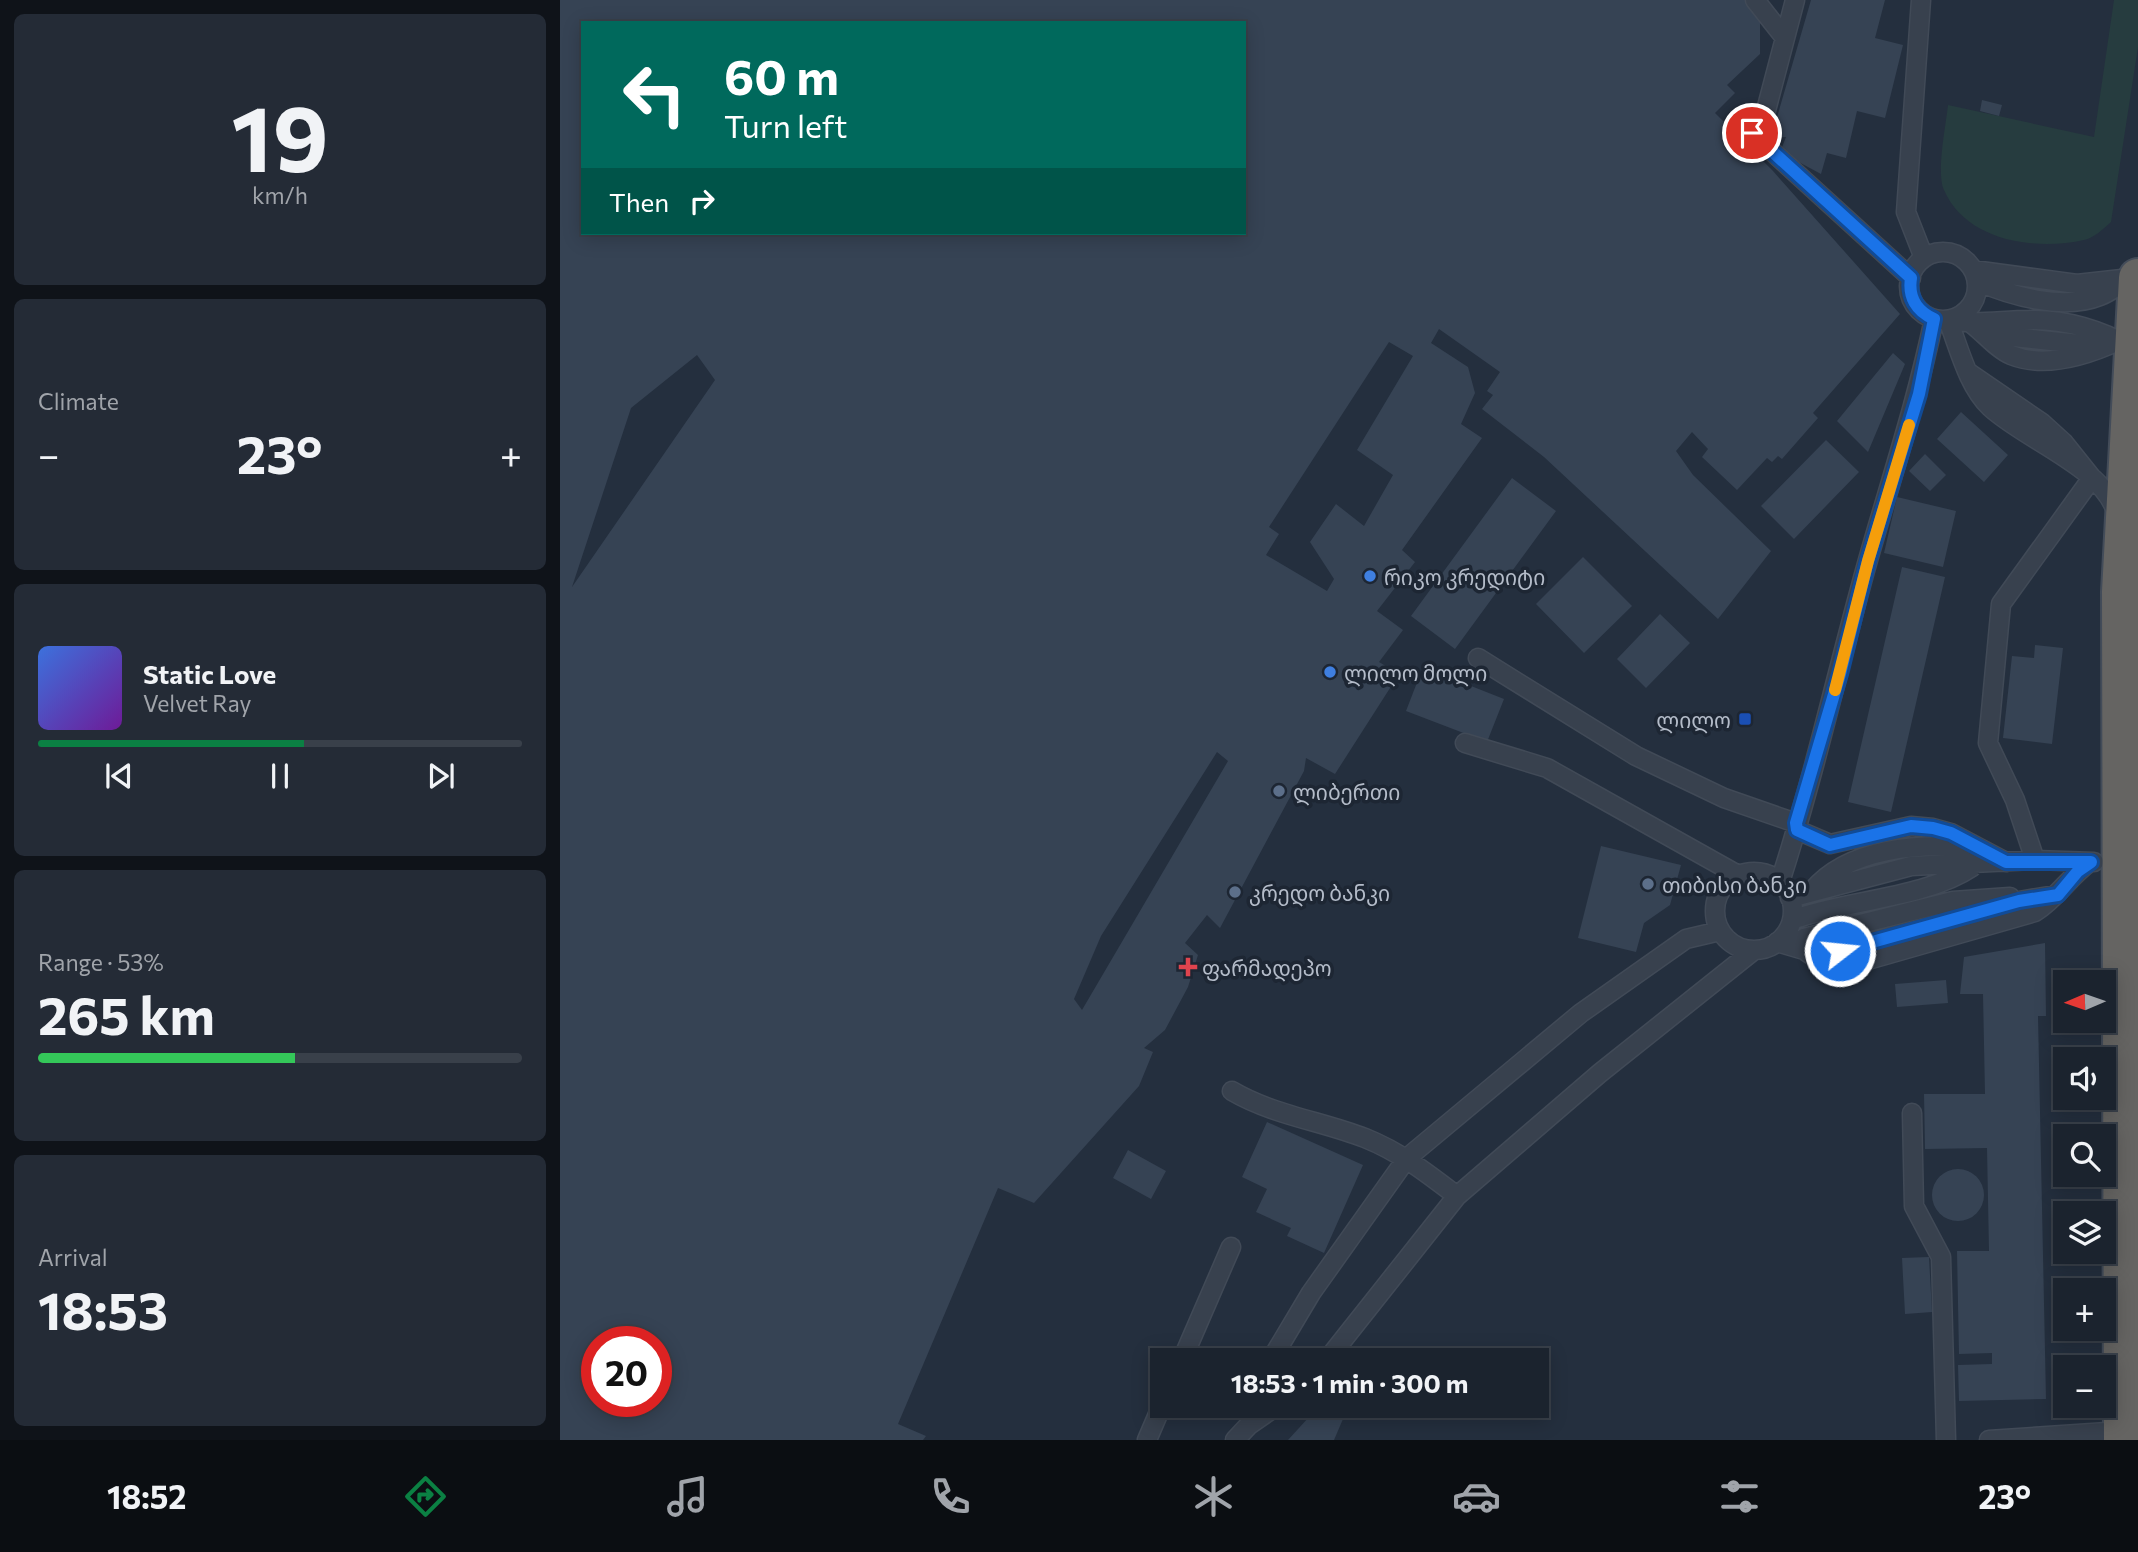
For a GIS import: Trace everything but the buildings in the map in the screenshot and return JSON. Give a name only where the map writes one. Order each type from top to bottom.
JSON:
[{"type":"highway","points":[[2122,1436],[2105,862],[2123,545],[2119,345],[2135,277]]},
{"type":"lane","points":[[1755,0],[1785,38]]},
{"type":"lane","points":[[1795,0],[1764,118],[1752,133],[1911,278]]},
{"type":"lane","points":[[1921,0],[1906,212],[1924,258]]},
{"type":"lane","points":[[2119,345],[2090,328],[2044,320],[1979,329],[1941,319],[1916,306],[1910,288],[1911,278],[1924,258],[1932,254],[1950,253],[1967,262],[1975,276],[2010,295],[2078,302],[2101,296],[2135,277]]},
{"type":"lane","points":[[1941,319],[1958,317],[1973,302],[1975,276]]},
{"type":"lane","points":[[1941,319],[1989,406],[2101,484],[2116,509],[2123,545]]},
{"type":"lane","points":[[1780,882],[1840,674],[1868,561],[1941,319]]},
{"type":"lane","points":[[1979,329],[2010,355],[2039,360],[2080,355],[2119,345]]},
{"type":"lane","points":[[2035,860],[2015,800],[1988,743],[2000,604],[2092,478]]},
{"type":"lane","points":[[1478,657],[1636,756],[1724,798],[1796,826],[1830,845],[1911,826],[1951,833],[1980,856]]},
{"type":"lane","points":[[1465,743],[1547,768],[1738,876]]},
{"type":"lane","points":[[1792,920],[1816,911],[1839,908],[1939,882],[1980,856]]},
{"type":"lane","points":[[1790,898],[1911,866],[1980,856],[2006,862],[2105,862]]},
{"type":"lane","points":[[1791,946],[1820,964],[1832,969],[1840,968],[2035,912],[2058,895],[2078,871],[2105,862]]},
{"type":"lane","points":[[1791,946],[1790,898],[1780,882],[1760,873],[1738,876],[1719,893],[1715,906],[1720,931],[1728,941],[1753,951],[1791,946],[1804,938],[1953,901],[1991,896],[2037,898],[2058,895]]},
{"type":"lane","points":[[1278,1348],[1311,1293],[1407,1157],[1581,1013],[1686,939],[1720,931]]},
{"type":"lane","points":[[1337,1348],[1457,1196],[1600,1073],[1753,951]]},
{"type":"lane","points":[[1232,1091],[1253,1104],[1365,1138],[1407,1157],[1457,1196]]},
{"type":"lane","points":[[1912,1113],[1914,1206],[1941,1257],[1946,1440]]},
{"type":"lane","points":[[1187,1348],[1231,1247]]},
{"type":"lane","points":[[1147,1440],[1156,1418]]},
{"type":"lane","points":[[1249,1424],[1251,1418]]},
{"type":"lane","points":[[1235,1440],[1249,1424],[1258,1418]]},
{"type":"lane","points":[[1989,1440],[2122,1436]]},
{"type":"green space","points":[[2114,0],[2138,0],[2138,47],[2111,222],[2084,240],[2045,244],[2004,238],[1968,221],[1954,207],[1942,182],[1941,161],[1948,105],[2094,137]]},
{"type":"slow traffic","points":[[1835,690],[1868,561],[1909,425]]},
{"type":"place","name":"რიკო კრედიტი","points":[[1370,576]]},
{"type":"place","name":"ლილო მოლი","points":[[1330,672]]},
{"type":"place","name":"ლილო","points":[[1745,719]]},
{"type":"place","name":"ლიბერთი","points":[[1279,791]]},
{"type":"place","name":"თიბისი ბანკი","points":[[1648,884]]},
{"type":"place","name":"კრედო ბანკი","points":[[1235,892]]},
{"type":"place","name":"ფარმადეპო","points":[[1188,967]]},
{"type":"route","points":[[1752,133],[1911,278],[1910,288],[1916,306],[1934,319],[1919,394],[1868,561],[1840,674],[1796,823],[1797,830],[1830,845],[1911,826],[1933,828],[1951,833],[2006,862],[2091,862],[2078,871],[2058,895],[2019,901],[1840,951]]}]
